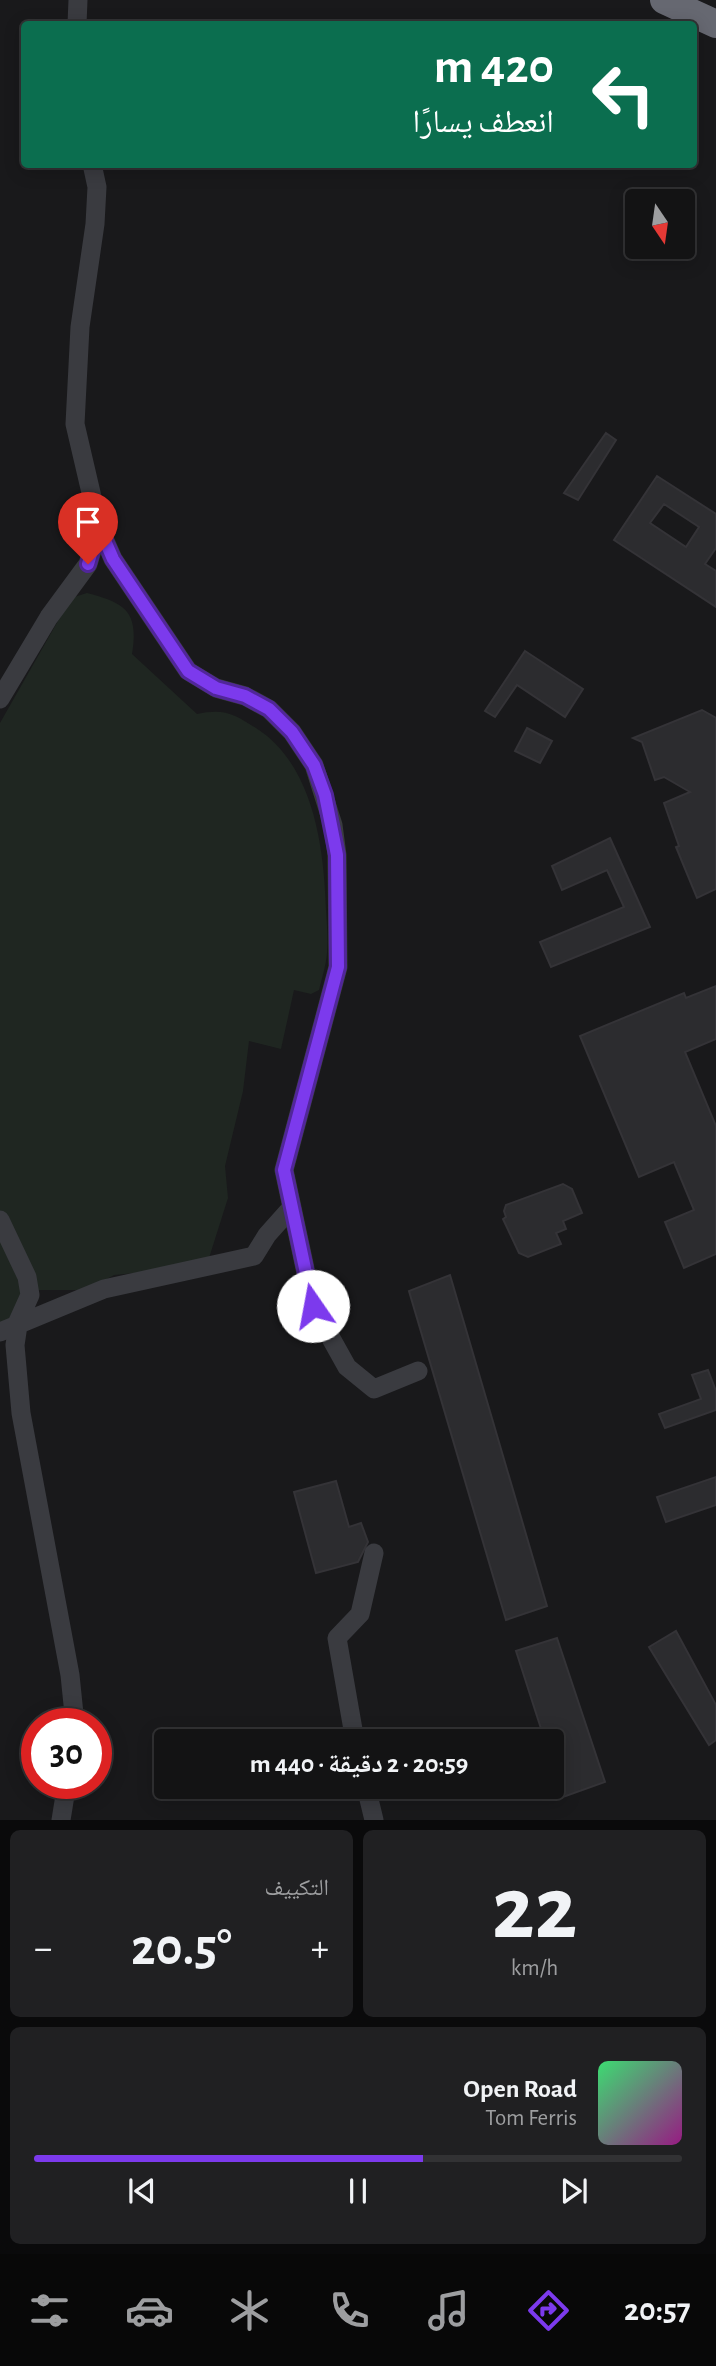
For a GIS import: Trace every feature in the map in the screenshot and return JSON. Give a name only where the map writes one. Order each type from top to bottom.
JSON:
[{"type":"highway","points":[[676,6],[716,24]]},
{"type":"highway","points":[[676,6],[716,33]]},
{"type":"street","points":[[77,21],[78,0]]},
{"type":"street","points":[[93,168],[97,199],[80,327],[75,424],[99,527],[113,559],[188,671],[216,688],[245,696],[269,709],[292,732],[314,765],[325,795],[337,855],[338,967],[284,1170],[313,1306],[346,1367],[374,1389],[418,1371]]},
{"type":"street","points":[[0,699],[49,617],[88,564],[99,527]]},
{"type":"street","points":[[11,1328],[103,1289],[254,1256],[267,1235],[292,1207]]},
{"type":"street","points":[[0,1220],[27,1277],[30,1295],[11,1328],[20,1402],[70,1675],[73,1708]]},
{"type":"street","points":[[353,1729],[337,1637],[360,1614],[374,1553]]},
{"type":"street","points":[[61,1820],[64,1799]]},
{"type":"street","points":[[369,1799],[374,1820]]},
{"type":"shaded area","points":[[87,593],[120,605],[126,611],[133,628],[132,654],[197,714],[222,712],[241,719],[276,744],[291,763],[303,785],[318,835],[325,886],[327,953],[319,990],[311,994],[294,990],[281,1049],[249,1041],[243,1091],[225,1166],[228,1198],[209,1258],[156,1271],[114,1275],[87,1290],[36,1290],[0,1214],[0,723],[71,598]]},
{"type":"shaded area","points":[[0,1241],[18,1274],[22,1297],[20,1308],[13,1317],[0,1325]]},
{"type":"building","points":[[606,433],[616,440],[578,500],[564,493]]},
{"type":"building","points":[[657,476],[716,514],[716,548],[705,564],[716,571],[716,607],[614,540]],"holes":[[[664,504],[699,527],[686,547],[650,523]]]},
{"type":"building","points":[[525,651],[583,689],[565,717],[517,685],[495,717],[485,711]]},
{"type":"building","points":[[702,710],[716,718],[716,889],[697,898],[676,847],[679,846],[664,803],[690,792],[664,777],[655,780],[642,742],[633,738]]},
{"type":"building","points":[[527,728],[552,741],[540,763],[515,751]]},
{"type":"building","points":[[610,838],[650,927],[551,967],[540,942],[624,907],[607,870],[562,890],[552,866]]},
{"type":"building","points":[[716,986],[716,1039],[685,1052],[716,1126],[716,1254],[684,1268],[665,1222],[694,1210],[674,1162],[639,1177],[580,1036],[684,993],[686,998]]},
{"type":"building","points":[[563,1184],[572,1189],[582,1213],[563,1221],[566,1229],[556,1233],[561,1244],[528,1257],[519,1253],[503,1219],[506,1217],[506,1205]]},
{"type":"building","points":[[450,1275],[547,1606],[506,1620],[409,1291]]},
{"type":"building","points":[[708,1370],[716,1391],[716,1410],[665,1428],[659,1414],[701,1399],[692,1375]]},
{"type":"building","points":[[716,1477],[716,1505],[666,1522],[657,1497]]},
{"type":"building","points":[[336,1481],[349,1527],[361,1523],[368,1542],[358,1562],[316,1573],[294,1492]]},
{"type":"building","points":[[676,1631],[716,1705],[716,1740],[709,1745],[649,1647]]},
{"type":"building","points":[[557,1638],[605,1782],[564,1797],[564,1729],[541,1729],[516,1651]]},
{"type":"route","points":[[88,564],[99,527],[113,559],[166,642],[188,671],[216,688],[245,696],[269,709],[292,732],[314,765],[325,795],[337,855],[338,967],[284,1170],[313,1306]]}]
